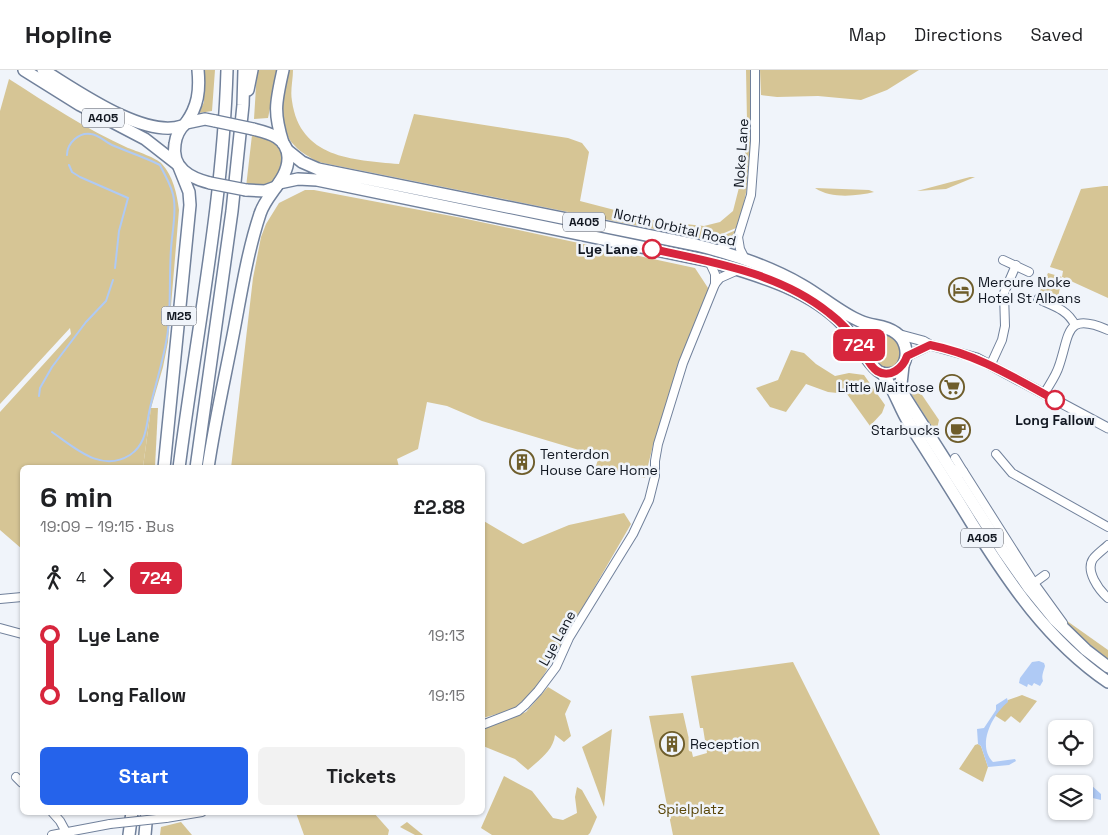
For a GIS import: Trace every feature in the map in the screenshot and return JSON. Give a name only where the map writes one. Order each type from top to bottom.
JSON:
[{"type":"highway","name":"A405","points":[[24,70],[80,105],[145,139],[178,165]]},
{"type":"highway","name":"A405","points":[[44,70],[108,108],[138,123],[157,128],[175,128],[184,125]]},
{"type":"highway","points":[[178,165],[174,152],[176,138],[196,107],[198,98],[198,70]]},
{"type":"highway","name":"M25","points":[[179,465],[220,175],[226,112],[227,70]]},
{"type":"highway","name":"M25","points":[[196,465],[230,220],[243,105],[244,70]]},
{"type":"highway","points":[[243,105],[252,70]]},
{"type":"highway","points":[[209,465],[251,244],[264,204],[288,166],[276,112],[283,70]]},
{"type":"highway","name":"North Orbital Road","points":[[184,125],[198,120],[216,121],[274,135],[302,162],[318,169],[716,250],[745,259],[784,276],[823,297],[859,321],[871,324]]},
{"type":"highway","name":"North Orbital Road","points":[[178,165],[190,177],[246,190],[265,191],[277,185],[298,179],[317,180],[709,261],[786,287],[817,304],[838,320],[859,346]]},
{"type":"highway","name":"M25","points":[[164,465],[190,205],[189,192],[178,165]]},
{"type":"highway","points":[[871,324],[887,328],[898,334],[904,345],[905,361],[893,372],[882,373],[874,368],[859,346],[863,331],[871,324]]},
{"type":"highway","name":"A405","points":[[905,361],[901,384],[905,397],[952,462],[1008,559],[1040,603],[1070,635],[1108,667]]},
{"type":"highway","name":"A405","points":[[882,373],[892,387],[903,413],[990,552],[1022,598],[1047,630],[1070,653],[1108,682]]},
{"type":"highway","points":[[1040,603],[1042,614],[1048,622],[1047,630]]},
{"type":"highway","points":[[129,835],[132,815]]},
{"type":"highway","points":[[144,835],[147,815]]},
{"type":"main road","points":[[898,334],[991,364],[1108,428]]},
{"type":"main road","points":[[905,361],[930,345]]},
{"type":"street","name":"Noke Lane","points":[[738,237],[746,215],[753,178],[755,70]]},
{"type":"street","points":[[716,250],[738,237],[745,259]]},
{"type":"street","points":[[1004,260],[1028,272]]},
{"type":"street","points":[[709,261],[715,274],[715,284]]},
{"type":"street","points":[[991,364],[1002,340],[1005,326],[1004,293],[1016,265]]},
{"type":"street","points":[[715,284],[720,278],[738,270]]},
{"type":"street","name":"Lye Lane","points":[[485,724],[518,711],[538,691],[558,662],[569,638],[633,534],[649,500],[655,476],[658,444],[683,363],[715,284]]},
{"type":"street","points":[[1038,299],[1066,312],[1072,317],[1076,325]]},
{"type":"street","points":[[1044,394],[1060,365],[1068,333],[1076,325],[1092,323],[1108,330]]},
{"type":"street","points":[[996,454],[1012,473],[1108,527]]},
{"type":"street","points":[[952,462],[961,473],[963,471],[1034,583],[1056,612],[1070,635]]},
{"type":"street","points":[[1108,544],[1094,558],[1091,564],[1091,571],[1096,583],[1108,598]]},
{"type":"street","points":[[1034,583],[1045,575]]},
{"type":"street","points":[[0,599],[20,597]]},
{"type":"street","points":[[0,628],[20,633]]},
{"type":"street","points":[[16,777],[20,781]]},
{"type":"street","points":[[55,815],[66,832]]},
{"type":"street","points":[[52,835],[110,824],[184,815]]},
{"type":"green space","points":[[288,70],[293,70],[291,97],[297,120],[305,134],[317,145],[331,152],[364,160],[399,164],[414,114],[568,138],[582,143],[589,152],[580,201],[657,221],[704,226],[720,222],[733,211],[744,168],[747,121],[746,70],[754,70],[752,150],[742,212],[736,228],[710,239],[692,239],[670,229],[654,229],[318,162],[297,148],[285,129],[282,110]]},
{"type":"green space","points":[[760,70],[919,70],[887,90],[861,100],[818,96],[777,97],[761,95]]},
{"type":"green space","points":[[9,79],[97,133],[159,162],[166,169],[172,180],[179,210],[168,342],[151,408],[143,465],[20,465],[20,547],[0,530],[0,412],[71,334],[70,328],[0,404],[0,111]]},
{"type":"green space","points":[[252,135],[273,142],[282,152],[284,158],[283,166],[276,179],[269,185],[246,187]]},
{"type":"green space","points":[[975,177],[946,189],[917,191]]},
{"type":"green space","points":[[1108,186],[1108,298],[1062,277],[1063,271],[1050,267],[1081,189]]},
{"type":"green space","points":[[815,188],[869,190],[874,192],[860,195],[836,195]]},
{"type":"green space","points":[[305,190],[314,190],[462,218],[695,268],[710,291],[685,347],[653,445],[645,478],[596,466],[599,456],[482,421],[447,406],[427,402],[418,449],[397,459],[398,465],[231,465],[253,278],[261,237],[266,224],[279,203]]},
{"type":"green space","points":[[736,230],[731,240],[717,246],[713,244],[718,238]]},
{"type":"green space","points":[[1048,273],[1062,277],[1057,303],[1039,293]]},
{"type":"green space","points":[[872,329],[886,333],[899,342],[902,355],[899,363],[894,367],[885,369],[879,366],[869,355],[866,341]]},
{"type":"green space","points":[[911,390],[922,395],[939,420],[936,433],[910,392]]},
{"type":"green space","points":[[624,513],[631,524],[534,692],[514,709],[485,717],[485,522],[523,544],[569,525]]},
{"type":"green space","name":"Spielplatz","points":[[793,662],[880,835],[673,835],[649,716],[683,713],[693,757],[707,753],[703,728],[700,728],[691,676]]},
{"type":"green space","points":[[297,815],[376,815],[389,830],[388,835],[304,835]]},
{"type":"shaded area","points":[[204,70],[215,70],[212,111],[199,113],[204,102]]},
{"type":"shaded area","points":[[257,70],[278,70],[268,118],[254,119]]},
{"type":"shaded area","points":[[791,350],[804,353],[816,364],[835,376],[849,373],[864,375],[885,405],[882,413],[870,426],[847,394],[828,392],[806,384],[786,412],[770,407],[756,388],[778,380]]},
{"type":"shaded area","points":[[151,408],[158,408],[155,465],[143,465]]},
{"type":"shaded area","points":[[1060,616],[1108,650],[1108,659],[1077,634]]},
{"type":"shaded area","points":[[548,687],[571,701],[565,714],[571,736],[564,742],[555,735],[549,750],[528,770],[515,759],[485,747],[485,728],[526,712]]},
{"type":"shaded area","points":[[1022,695],[1037,701],[1020,723],[1011,716],[1005,722],[994,715],[1008,700]]},
{"type":"shaded area","points":[[612,729],[604,807],[582,747]]},
{"type":"shaded area","points":[[975,745],[981,746],[988,767],[983,782],[959,769]]},
{"type":"shaded area","points":[[504,776],[532,791],[553,818],[563,820],[577,813],[575,797],[577,787],[582,790],[597,817],[590,833],[588,835],[492,835],[481,828]]},
{"type":"shaded area","points":[[181,822],[192,835],[160,835],[161,827]]},
{"type":"shaded area","points":[[407,822],[423,835],[415,835],[400,827]]},
{"type":"water","points":[[1039,661],[1044,663],[1045,666],[1042,675],[1043,681],[1040,686],[1034,683],[1032,686],[1028,684],[1027,687],[1019,683],[1020,678],[1032,662]]},
{"type":"water","points":[[1007,698],[1008,702],[997,714],[988,730],[986,747],[988,755],[993,762],[1015,759],[1016,761],[1009,765],[988,767],[981,746],[978,744],[977,729],[984,728],[996,710],[996,705]]},
{"type":"water","points":[[1093,787],[1101,794],[1101,800],[1093,798]]},
{"type":"waterway","points":[[52,432],[79,451],[99,460],[119,460],[136,451],[145,434],[165,349],[169,320],[170,259],[174,206],[172,191],[160,165],[112,145],[93,134],[82,135],[75,139],[69,146],[67,155]]},
{"type":"waterway","points":[[69,165],[72,172],[80,177],[128,198],[119,231],[115,268]]},
{"type":"waterway","points":[[39,396],[40,388],[52,367],[86,322],[106,301],[113,280]]},
{"type":"bus line","name":"724","points":[[652,249],[738,270],[771,281],[804,296],[838,320],[851,334],[868,361],[878,372],[888,373],[897,370],[903,366],[907,356],[930,345],[947,348],[991,364],[1055,400]]},
{"type":"place","name":"Lye Lane","points":[[652,249]]},
{"type":"place","name":"Mercure Noke Hotel St Albans","points":[[961,290]]},
{"type":"place","name":"Little Waitrose","points":[[952,387]]},
{"type":"place","name":"Long Fallow","points":[[1055,400]]},
{"type":"place","name":"Starbucks","points":[[958,430]]},
{"type":"place","name":"Tenterdon House Care Home","points":[[522,462]]},
{"type":"place","name":"Reception","points":[[672,744]]}]
